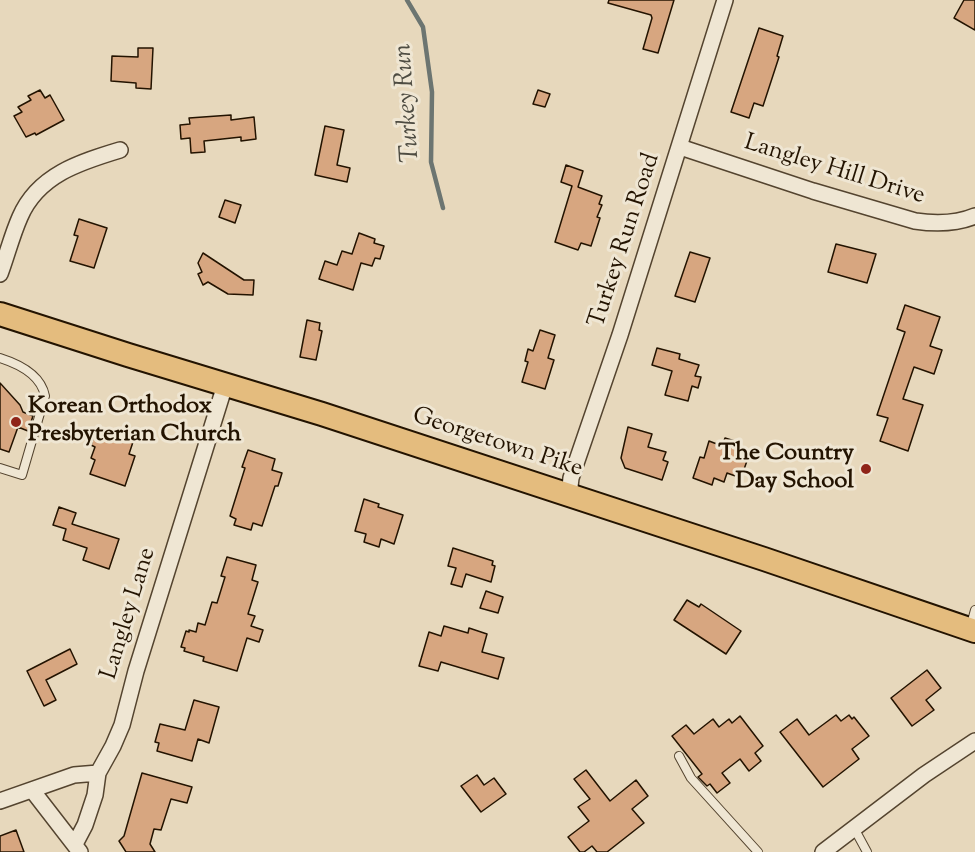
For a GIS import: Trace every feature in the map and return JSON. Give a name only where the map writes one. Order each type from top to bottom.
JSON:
[{"type":"main road","name":"Georgetown Pike","points":[[0,314],[973,623]]},
{"type":"street","name":"Turkey Run Road","points":[[569,495],[572,478],[680,147],[725,0]]},
{"type":"street","name":"Langley Hill Drive","points":[[680,147],[915,221],[956,222],[975,216]]},
{"type":"street","points":[[0,274],[21,214],[42,185],[57,173],[73,165],[120,150]]},
{"type":"street","name":"Langley Lane","points":[[77,848],[95,795],[98,773],[114,746],[122,725],[136,671],[225,385]]},
{"type":"street","points":[[823,852],[924,775],[975,741]]},
{"type":"street","points":[[0,801],[74,775],[98,773]]},
{"type":"street","points":[[32,790],[77,848]]},
{"type":"lane","points":[[0,358],[13,362],[34,375],[44,388],[45,396],[22,475],[0,468]]},
{"type":"lane","points":[[680,756],[691,778],[758,852]]},
{"type":"lane","points":[[854,828],[867,852]]},
{"type":"building","points":[[609,0],[674,0],[658,53],[643,49],[651,15],[608,3]]},
{"type":"building","points":[[964,0],[975,0],[975,30],[954,18]]},
{"type":"building","points":[[759,28],[783,36],[777,56],[779,57],[763,106],[754,103],[749,118],[731,112]]},
{"type":"building","points":[[138,48],[153,48],[151,89],[136,88],[136,83],[111,81],[112,56],[138,57]]},
{"type":"building","points":[[40,90],[45,98],[50,95],[64,120],[36,135],[35,133],[26,137],[14,116],[22,112],[18,107],[31,100],[28,96]]},
{"type":"building","points":[[538,90],[550,94],[545,107],[533,104]]},
{"type":"building","points":[[231,115],[231,120],[254,117],[256,139],[241,141],[241,137],[204,141],[205,152],[191,153],[190,138],[181,139],[180,125],[190,124],[189,118]]},
{"type":"building","points":[[325,126],[344,130],[337,165],[350,168],[347,182],[315,175]]},
{"type":"building","points":[[566,165],[583,171],[578,187],[602,196],[599,204],[602,205],[597,217],[600,218],[591,246],[581,243],[578,250],[555,242],[572,186],[561,182]]},
{"type":"building","points":[[225,200],[241,205],[235,223],[219,217]]},
{"type":"building","points":[[79,219],[107,228],[94,268],[70,261],[78,236],[74,235]]},
{"type":"building","points":[[359,233],[375,239],[374,243],[384,246],[380,259],[375,258],[372,266],[361,263],[353,290],[319,279],[325,261],[337,265],[342,251],[352,254]]},
{"type":"building","points":[[836,244],[876,254],[867,283],[828,272]]},
{"type":"building","points":[[690,252],[710,258],[695,302],[675,296]]},
{"type":"building","points":[[203,253],[244,280],[254,280],[253,295],[228,294],[208,282],[203,285],[198,274],[202,272],[198,263]]},
{"type":"building","points":[[905,305],[940,317],[930,346],[942,350],[934,374],[914,367],[903,399],[923,405],[908,451],[880,441],[888,418],[877,415],[905,332],[897,329]]},
{"type":"building","points":[[307,320],[320,323],[319,330],[322,331],[316,360],[300,357]]},
{"type":"building","points":[[540,330],[555,335],[548,358],[554,360],[545,389],[522,382],[528,362],[525,361],[528,349],[533,351]]},
{"type":"building","points":[[657,348],[680,354],[679,359],[699,365],[695,376],[701,377],[698,388],[692,386],[688,401],[665,395],[672,371],[652,365]]},
{"type":"building","name":"Korean Orthodox Presbyterian Church","points":[[0,383],[20,405],[23,412],[33,416],[28,431],[18,427],[9,452],[0,449]]},
{"type":"building","points":[[628,427],[652,434],[648,447],[666,452],[663,460],[668,462],[662,480],[625,468],[621,458]]},
{"type":"building","points":[[96,430],[133,442],[129,454],[135,456],[125,486],[90,474],[95,460],[91,458],[95,447],[91,445]]},
{"type":"building","points":[[725,438],[738,442],[735,450],[749,455],[741,478],[727,473],[724,482],[714,478],[712,485],[693,478],[700,457],[704,458],[709,441],[722,446]]},
{"type":"building","points":[[248,450],[275,459],[272,470],[282,473],[278,486],[275,486],[262,526],[253,523],[251,530],[234,525],[236,519],[230,516],[245,468],[242,467]]},
{"type":"building","points":[[364,499],[379,504],[378,507],[403,515],[394,544],[381,539],[379,547],[364,542],[366,534],[355,531]]},
{"type":"building","points":[[59,507],[76,513],[72,524],[119,539],[109,569],[83,560],[87,548],[63,540],[66,529],[53,525]]},
{"type":"building","points":[[453,548],[493,561],[492,565],[495,566],[491,582],[466,574],[462,587],[451,584],[456,568],[448,566]]},
{"type":"building","points":[[227,557],[256,565],[252,580],[258,582],[248,614],[255,616],[251,626],[263,630],[259,642],[247,638],[237,671],[203,661],[204,657],[184,651],[185,648],[181,647],[186,631],[196,632],[198,623],[205,625],[212,602],[217,603],[225,577],[221,576]]},
{"type":"building","points":[[486,591],[503,597],[498,613],[480,608]]},
{"type":"building","points":[[687,600],[699,607],[701,604],[741,631],[726,654],[674,620]]},
{"type":"building","points":[[444,626],[468,633],[469,628],[487,634],[482,652],[504,658],[498,679],[441,662],[438,671],[419,666],[429,632],[441,636]]},
{"type":"building","points":[[70,649],[77,664],[46,680],[56,700],[44,706],[27,671]]},
{"type":"building","points":[[927,670],[941,688],[926,700],[934,710],[912,726],[891,698]]},
{"type":"building","points":[[194,700],[219,707],[209,743],[198,739],[192,761],[157,751],[159,743],[155,742],[160,724],[185,730]]},
{"type":"building","points":[[836,715],[841,721],[849,715],[852,719],[854,717],[869,736],[852,749],[859,759],[823,787],[780,732],[797,719],[809,735]]},
{"type":"building","points":[[740,716],[763,746],[755,753],[761,761],[749,771],[740,759],[722,773],[730,783],[717,793],[710,784],[707,786],[698,777],[702,774],[672,736],[686,725],[694,734],[713,719],[719,727],[729,719],[732,723]]},
{"type":"building","points":[[586,770],[610,801],[636,780],[648,796],[632,809],[644,823],[607,852],[597,852],[592,846],[580,852],[568,837],[589,821],[578,807],[590,799],[574,779]]},
{"type":"building","points":[[142,773],[192,787],[187,803],[171,799],[161,830],[154,829],[150,844],[155,852],[126,852],[119,841],[124,836]]},
{"type":"building","points":[[477,775],[484,785],[494,778],[506,794],[481,812],[461,786]]},
{"type":"building","points":[[16,830],[24,852],[0,852],[0,836]]},
{"type":"waterway","name":"Turkey Run","points":[[407,0],[423,27],[432,92],[431,162],[443,208]]},
{"type":"place","name":"Korean Orthodox Presbyterian Church","points":[[16,422]]},
{"type":"place","name":"The Country Day School","points":[[866,469]]}]
